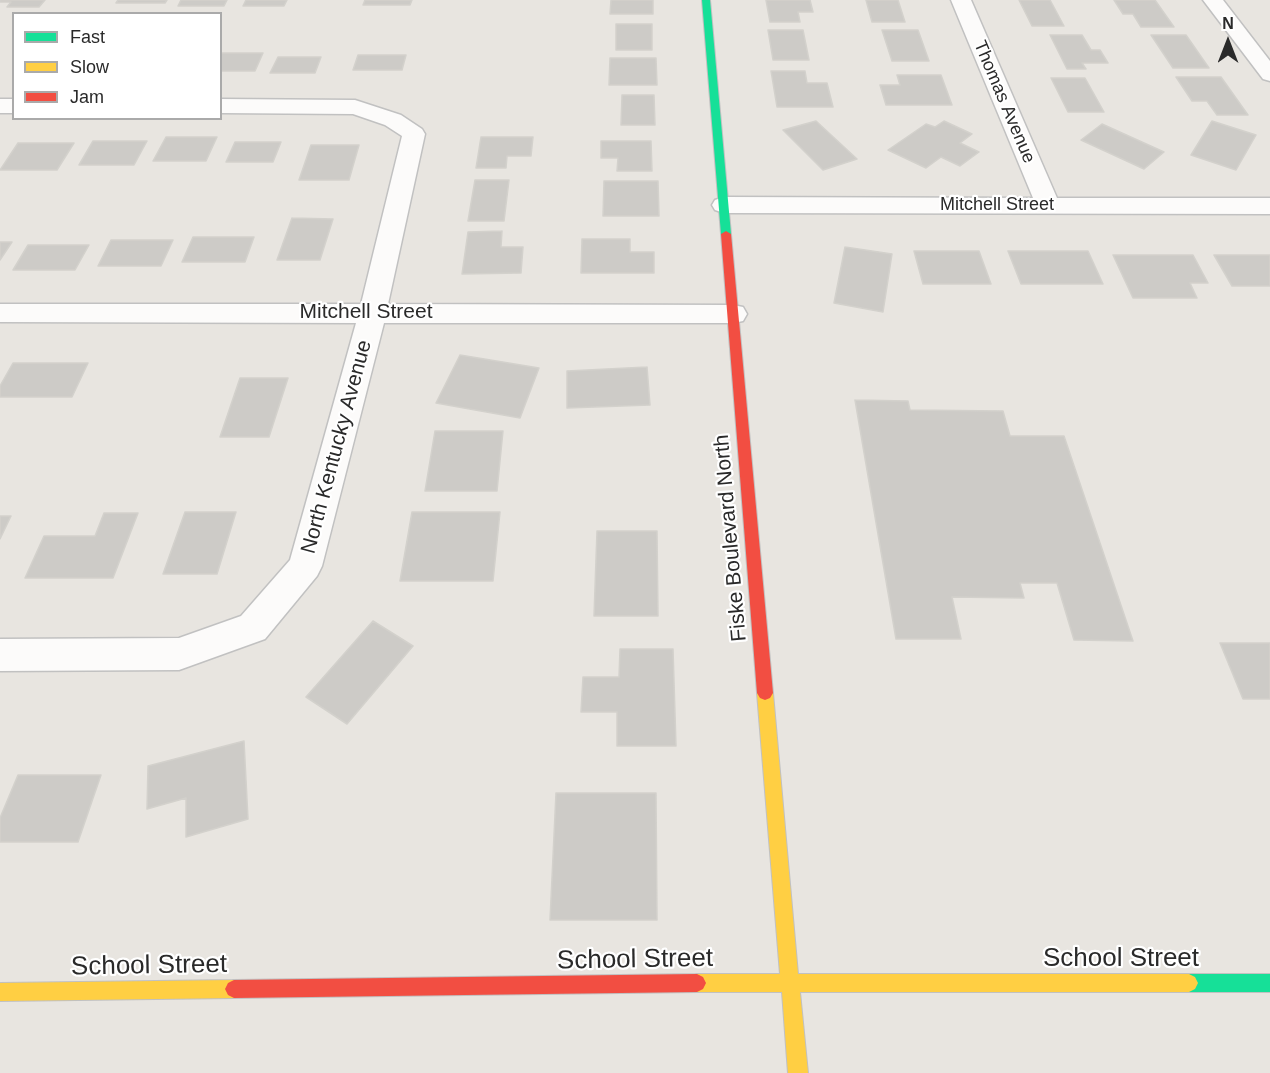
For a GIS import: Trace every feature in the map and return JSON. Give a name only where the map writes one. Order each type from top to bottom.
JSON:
[{"type":"street","name":"Fiske Boulevard North","points":[[706,0],[798,1073]]},
{"type":"street","name":"Thomas Avenue","points":[[961,0],[1048,205]]},
{"type":"street","points":[[1213,0],[1260,48],[1270,75]]},
{"type":"street","name":"North Kentucky Avenue","points":[[0,655],[179,654],[253,628],[305,566],[373,312],[414,134],[393,120],[355,107],[222,106]]},
{"type":"street","name":"Mitchell Street","points":[[724,205],[1270,206]]},
{"type":"street","name":"Mitchell Street","points":[[0,313],[733,314]]},
{"type":"street","name":"School Street","points":[[0,992],[790,982],[1270,983]]},
{"type":"building","points":[[0,0],[45,0],[39,7],[7,7],[11,2],[0,2]]},
{"type":"building","points":[[118,0],[167,0],[165,3],[116,3]]},
{"type":"building","points":[[181,0],[227,0],[224,6],[178,6]]},
{"type":"building","points":[[246,0],[287,0],[284,6],[243,6]]},
{"type":"building","points":[[365,0],[412,0],[410,5],[363,5]]},
{"type":"building","points":[[611,0],[653,0],[653,14],[610,14]]},
{"type":"building","points":[[766,0],[810,0],[813,12],[798,12],[800,22],[770,22]]},
{"type":"building","points":[[866,0],[898,0],[905,22],[872,22]]},
{"type":"building","points":[[1019,0],[1050,0],[1064,26],[1032,26]]},
{"type":"building","points":[[1114,0],[1155,0],[1174,27],[1141,27],[1133,14],[1123,14]]},
{"type":"building","points":[[616,24],[652,24],[652,50],[616,50]]},
{"type":"building","points":[[768,30],[803,30],[809,60],[773,60]]},
{"type":"building","points":[[882,30],[918,30],[929,61],[892,61]]},
{"type":"building","points":[[1050,35],[1082,35],[1091,50],[1100,50],[1108,63],[1082,63],[1086,69],[1067,69]]},
{"type":"building","points":[[1151,35],[1186,35],[1209,68],[1173,68]]},
{"type":"building","points":[[222,53],[263,53],[255,71],[222,71]]},
{"type":"building","points":[[358,55],[406,55],[402,70],[353,70]]},
{"type":"building","points":[[278,57],[321,57],[315,73],[270,73]]},
{"type":"building","points":[[610,58],[656,58],[657,85],[609,85]]},
{"type":"building","points":[[771,71],[805,71],[807,83],[827,83],[833,107],[777,107]]},
{"type":"building","points":[[897,75],[941,75],[952,105],[886,105],[880,85],[900,85]]},
{"type":"building","points":[[1176,77],[1221,77],[1248,115],[1217,115],[1207,101],[1192,101]]},
{"type":"building","points":[[1051,78],[1085,78],[1104,112],[1068,112]]},
{"type":"building","points":[[622,95],[654,95],[655,125],[621,125]]},
{"type":"building","points":[[816,121],[857,159],[823,170],[783,130]]},
{"type":"building","points":[[944,121],[972,134],[960,143],[979,152],[960,166],[941,157],[926,168],[888,150],[926,124],[935,127]]},
{"type":"building","points":[[1212,121],[1256,135],[1236,170],[1191,155]]},
{"type":"building","points":[[1102,124],[1164,152],[1144,169],[1081,140]]},
{"type":"building","points":[[166,137],[217,137],[206,161],[153,161]]},
{"type":"building","points":[[481,137],[533,137],[531,156],[507,156],[506,168],[476,168]]},
{"type":"building","points":[[93,141],[147,141],[134,165],[79,165]]},
{"type":"building","points":[[601,141],[651,141],[652,171],[617,171],[618,158],[601,158]]},
{"type":"building","points":[[235,142],[281,142],[273,162],[226,162]]},
{"type":"building","points":[[18,143],[74,143],[57,170],[0,170]]},
{"type":"building","points":[[311,145],[359,145],[349,180],[299,180]]},
{"type":"building","points":[[475,180],[509,180],[504,221],[468,221]]},
{"type":"building","points":[[604,181],[658,181],[659,216],[603,216]]},
{"type":"building","points":[[292,218],[333,219],[320,260],[277,260]]},
{"type":"building","points":[[502,231],[501,247],[523,247],[521,273],[462,274],[468,232]]},
{"type":"building","points":[[193,237],[254,237],[245,262],[182,262]]},
{"type":"building","points":[[582,239],[630,239],[630,252],[654,252],[654,273],[581,273]]},
{"type":"building","points":[[111,240],[173,240],[161,266],[98,266]]},
{"type":"building","points":[[0,242],[12,242],[0,260]]},
{"type":"building","points":[[28,245],[89,245],[75,270],[13,270]]},
{"type":"building","points":[[845,247],[892,254],[883,312],[834,303]]},
{"type":"building","points":[[914,251],[979,251],[991,284],[923,284]]},
{"type":"building","points":[[1008,251],[1088,251],[1103,284],[1021,284]]},
{"type":"building","points":[[1113,255],[1193,255],[1208,283],[1190,283],[1197,298],[1133,298]]},
{"type":"building","points":[[1214,255],[1270,255],[1270,286],[1232,286]]},
{"type":"building","points":[[460,355],[539,368],[520,418],[436,403]]},
{"type":"building","points":[[13,363],[88,363],[72,397],[0,397],[0,386]]},
{"type":"building","points":[[647,367],[650,405],[567,408],[567,371]]},
{"type":"building","points":[[240,378],[288,378],[269,437],[220,437]]},
{"type":"building","points":[[855,400],[908,401],[910,410],[1003,411],[1010,436],[1064,436],[1133,641],[1074,640],[1057,583],[1020,583],[1024,598],[952,597],[961,639],[896,639]]},
{"type":"building","points":[[435,431],[503,431],[497,491],[425,491]]},
{"type":"building","points":[[185,512],[236,512],[217,574],[163,574]]},
{"type":"building","points":[[412,512],[500,512],[493,581],[400,581]]},
{"type":"building","points":[[104,513],[138,513],[113,578],[25,578],[44,536],[95,536]]},
{"type":"building","points":[[0,516],[11,516],[0,539]]},
{"type":"building","points":[[597,531],[657,531],[658,616],[594,616]]},
{"type":"building","points":[[373,621],[413,646],[347,724],[306,697]]},
{"type":"building","points":[[1220,643],[1270,643],[1270,699],[1243,699]]},
{"type":"building","points":[[620,649],[673,649],[676,746],[617,746],[617,712],[581,712],[583,677],[619,677]]},
{"type":"building","points":[[244,741],[248,819],[186,837],[186,798],[147,809],[148,766]]},
{"type":"building","points":[[18,775],[101,775],[78,842],[0,842],[0,818]]},
{"type":"building","points":[[556,793],[656,793],[657,920],[550,920]]},
{"type":"traffic: fast","points":[[706,0],[726,234]]},
{"type":"traffic: fast","points":[[1189,983],[1270,983]]},
{"type":"traffic: slow","points":[[765,693],[798,1073]]},
{"type":"traffic: slow","points":[[697,983],[1189,983]]},
{"type":"traffic: slow","points":[[0,992],[234,989]]},
{"type":"traffic: jam","points":[[726,234],[765,693]]},
{"type":"traffic: jam","points":[[234,989],[697,983]]}]
